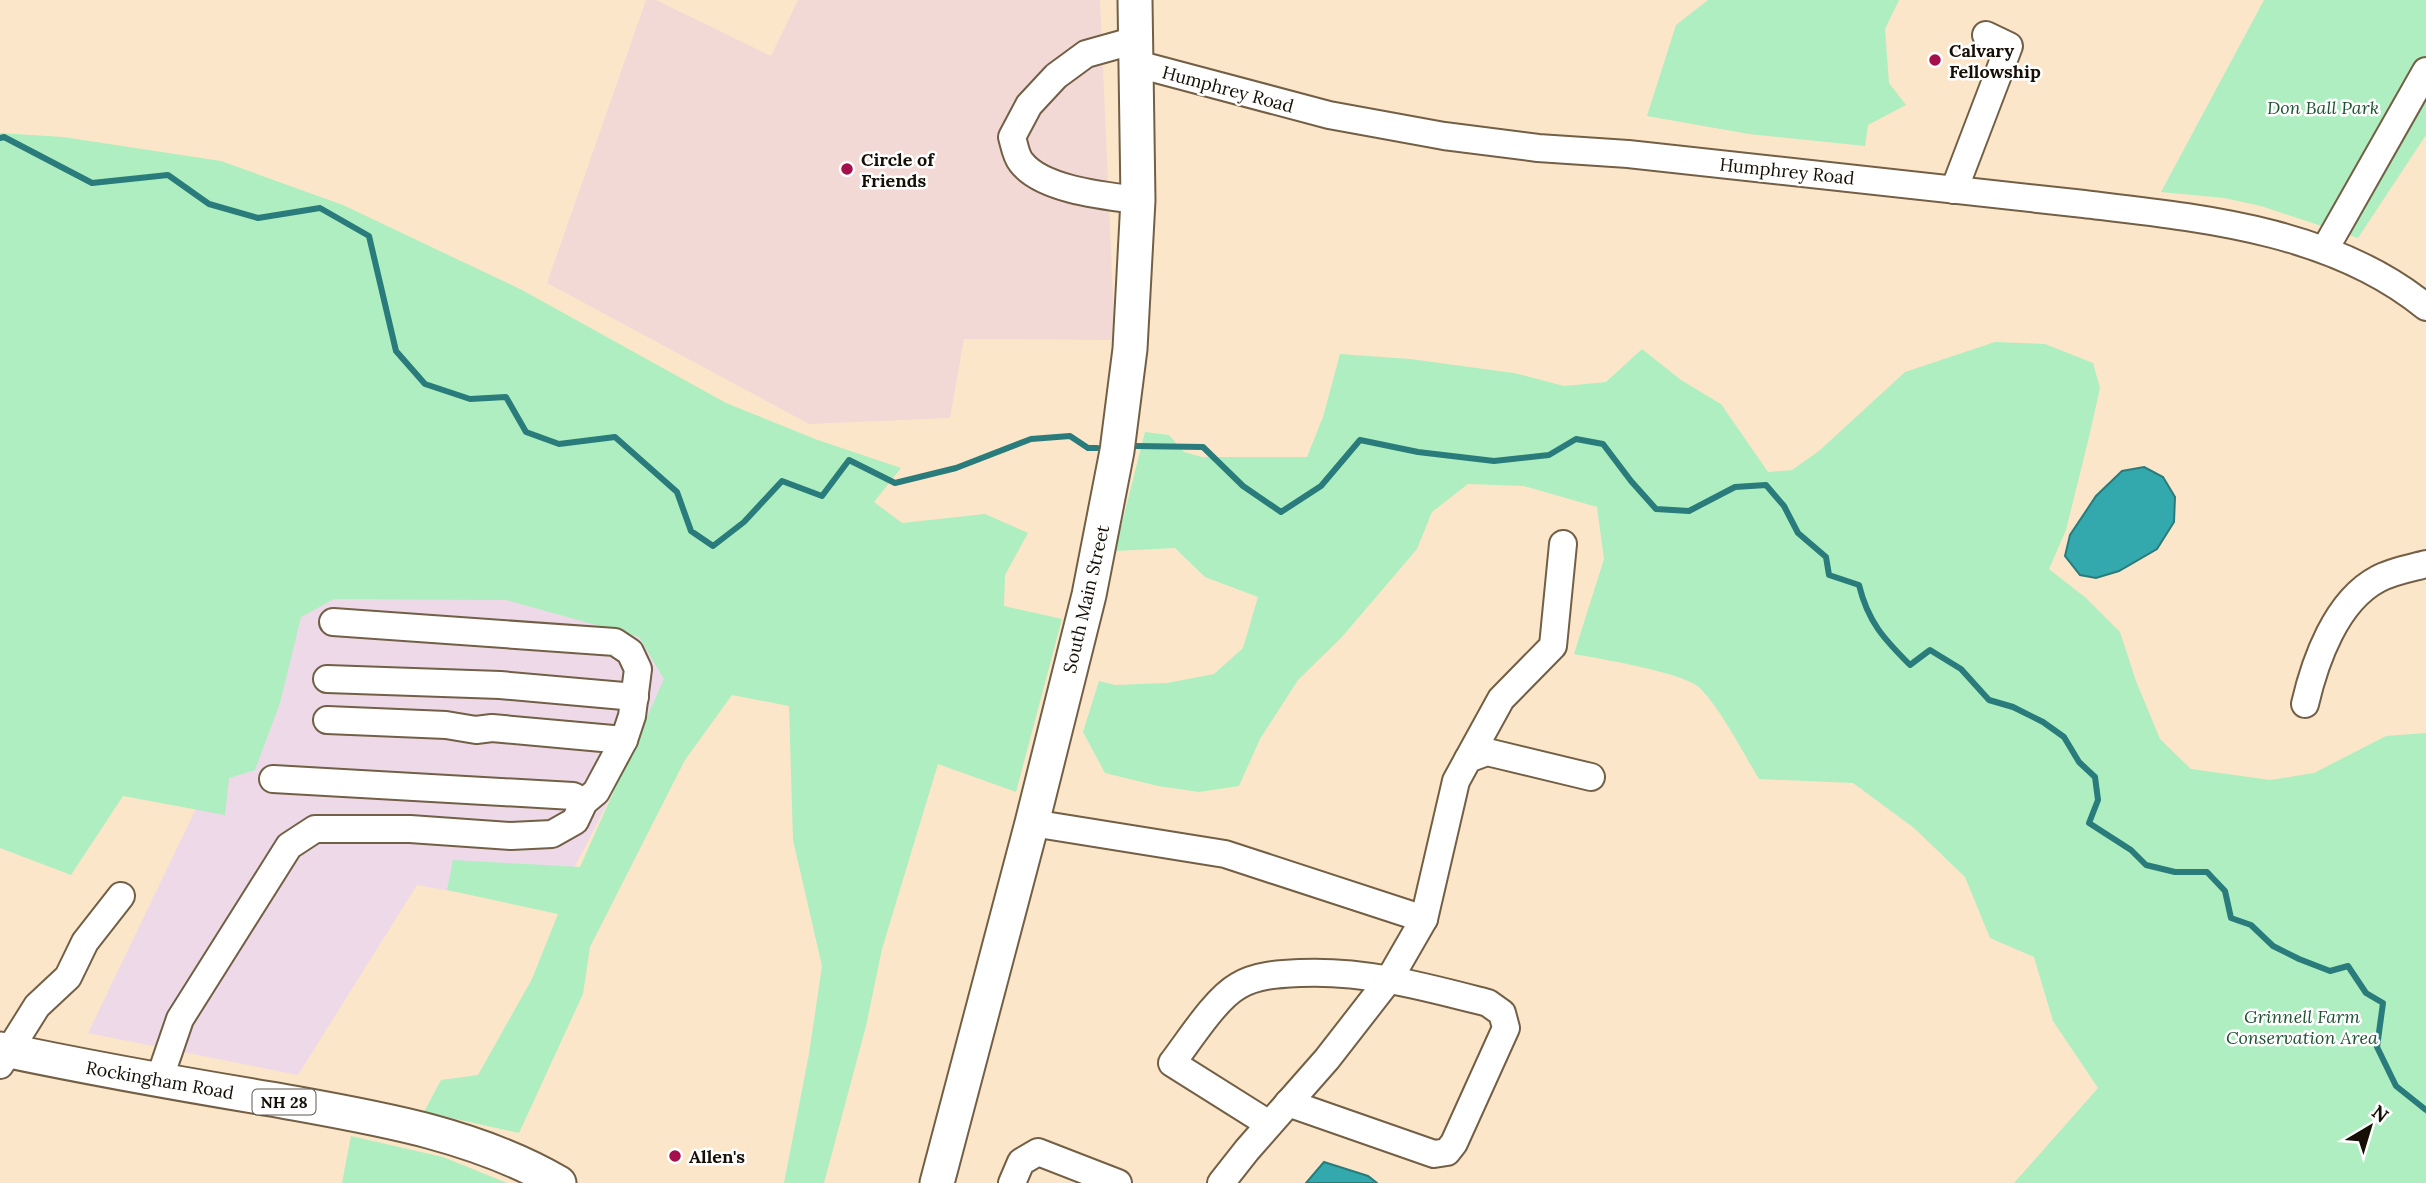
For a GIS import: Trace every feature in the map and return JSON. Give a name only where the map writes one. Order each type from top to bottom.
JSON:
[{"type":"main road","name":"South Main Street","points":[[937,1183],[1089,595],[1117,451],[1130,349],[1138,200],[1135,0]]},
{"type":"main road","name":"Rockingham Road","points":[[3,1055],[159,1080],[430,1131],[499,1153],[559,1183]]},
{"type":"street","points":[[1954,190],[2009,47],[1986,35]]},
{"type":"street","name":"Humphrey Road","points":[[1136,52],[1329,115],[1444,136],[2158,213],[2245,228],[2325,249],[2371,271],[2426,307]]},
{"type":"street","points":[[1136,52],[1086,54],[1066,69],[1029,105],[1012,137],[1020,161],[1035,176],[1086,193],[1138,200]]},
{"type":"street","points":[[2325,249],[2426,71]]},
{"type":"street","points":[[1221,1183],[1327,1059],[1390,978],[1424,919],[1456,780],[1501,699],[1553,646],[1563,544]]},
{"type":"street","points":[[2305,704],[2325,641],[2354,599],[2377,579],[2426,564]]},
{"type":"street","points":[[159,1080],[180,1020],[289,846],[315,829],[410,829],[511,836],[552,834],[575,821],[584,802],[596,792],[624,740],[632,716],[638,669],[630,652],[615,642],[333,622]]},
{"type":"street","points":[[327,679],[499,685],[635,697]]},
{"type":"street","points":[[327,720],[446,725],[476,730],[624,740]]},
{"type":"street","points":[[1468,759],[1487,752],[1591,778]]},
{"type":"street","points":[[273,779],[573,796],[584,802]]},
{"type":"street","points":[[1032,823],[1225,853],[1424,919]]},
{"type":"street","points":[[3,1055],[37,1006],[68,977],[85,942],[121,896]]},
{"type":"street","points":[[1269,1124],[1172,1063],[1212,1010],[1237,986],[1272,974],[1333,971],[1390,978],[1489,1003],[1502,1013],[1506,1028],[1454,1143],[1447,1152],[1434,1154],[1288,1103]]},
{"type":"street","points":[[1012,1183],[1021,1163],[1038,1152],[1118,1183]]},
{"type":"shaded area","name":"Circle of Friends","points":[[646,0],[656,0],[771,56],[798,0],[1100,0],[1115,340],[964,339],[950,418],[809,424],[547,283]]},
{"type":"shaded area","points":[[376,435],[720,585],[553,909],[417,885],[298,1075],[88,1033]]},
{"type":"green space","points":[[1708,0],[1899,0],[1885,29],[1889,83],[1906,105],[1868,125],[1865,146],[1749,134],[1647,116],[1676,25]]},
{"type":"green space","name":"Don Ball Park","points":[[2264,0],[2426,0],[2426,135],[2358,238],[2261,206],[2224,198],[2161,192]]},
{"type":"green space","points":[[0,133],[63,137],[221,161],[343,205],[522,290],[726,403],[815,439],[901,468],[874,502],[902,523],[985,514],[1028,533],[1005,575],[1004,606],[1062,619],[1016,792],[938,764],[882,949],[866,1026],[824,1183],[784,1183],[809,1054],[822,966],[793,840],[789,706],[732,695],[685,760],[590,947],[583,994],[519,1133],[424,1112],[441,1080],[478,1075],[532,979],[558,914],[447,890],[453,860],[580,867],[664,679],[639,637],[506,600],[334,599],[301,617],[280,703],[255,770],[229,778],[225,815],[123,796],[71,875],[0,848]]},
{"type":"green space","name":"Grinnell Farm Conservation Area","points":[[1995,342],[2045,344],[2093,363],[2100,388],[2066,530],[2049,569],[2086,598],[2120,632],[2136,681],[2160,739],[2191,769],[2270,780],[2314,773],[2386,736],[2426,733],[2426,1183],[2014,1183],[2098,1088],[2053,1021],[2034,957],[1990,938],[1965,877],[1914,828],[1853,783],[1759,779],[1724,720],[1708,697],[1692,682],[1660,672],[1574,654],[1604,559],[1597,507],[1524,486],[1468,484],[1432,512],[1417,549],[1342,637],[1298,680],[1260,739],[1239,786],[1199,792],[1158,786],[1105,773],[1083,732],[1099,681],[1115,685],[1167,683],[1214,674],[1243,648],[1258,597],[1205,577],[1175,548],[1115,551],[1145,432],[1169,435],[1184,452],[1202,457],[1307,457],[1323,417],[1340,354],[1410,359],[1514,373],[1564,386],[1606,382],[1642,349],[1681,380],[1721,404],[1768,472],[1792,470],[1819,451],[1905,372]]},
{"type":"green space","points":[[351,1136],[443,1157],[507,1183],[342,1183]]},
{"type":"water","points":[[2144,467],[2163,477],[2175,497],[2174,522],[2157,549],[2119,571],[2096,578],[2080,575],[2065,556],[2070,535],[2096,496],[2122,471]]},
{"type":"water","points":[[1324,1162],[1368,1176],[1377,1183],[1306,1183]]},
{"type":"waterway","points":[[0,138],[4,137],[92,183],[168,175],[209,204],[258,218],[320,208],[369,236],[396,351],[425,384],[470,399],[506,397],[526,432],[559,444],[615,437],[677,492],[691,531],[713,546],[744,522],[782,481],[822,496],[849,460],[895,483],[956,468],[1031,439],[1070,436],[1088,448],[1097,448]]},
{"type":"waterway","points":[[1135,446],[1203,447],[1243,486],[1281,512],[1321,486],[1360,440],[1418,452],[1494,461],[1549,455],[1576,439],[1603,444],[1656,509],[1689,511],[1735,487],[1766,485],[1784,506],[1798,533],[1826,557],[1829,575],[1859,585],[1872,620],[1892,647],[1910,665],[1930,650],[1961,669],[1989,700],[2013,707],[2043,722],[2064,737],[2079,762],[2095,777],[2098,800],[2089,823],[2131,850],[2146,865],[2175,872],[2207,872],[2225,891],[2231,918],[2251,925],[2273,946],[2330,971],[2348,966],[2366,993],[2383,1003],[2377,1047],[2396,1086],[2426,1110]]},
{"type":"place","name":"Calvary Fellowship","points":[[1935,60]]},
{"type":"place","name":"Circle of Friends","points":[[847,169]]},
{"type":"place","name":"Allen's","points":[[675,1156]]}]
